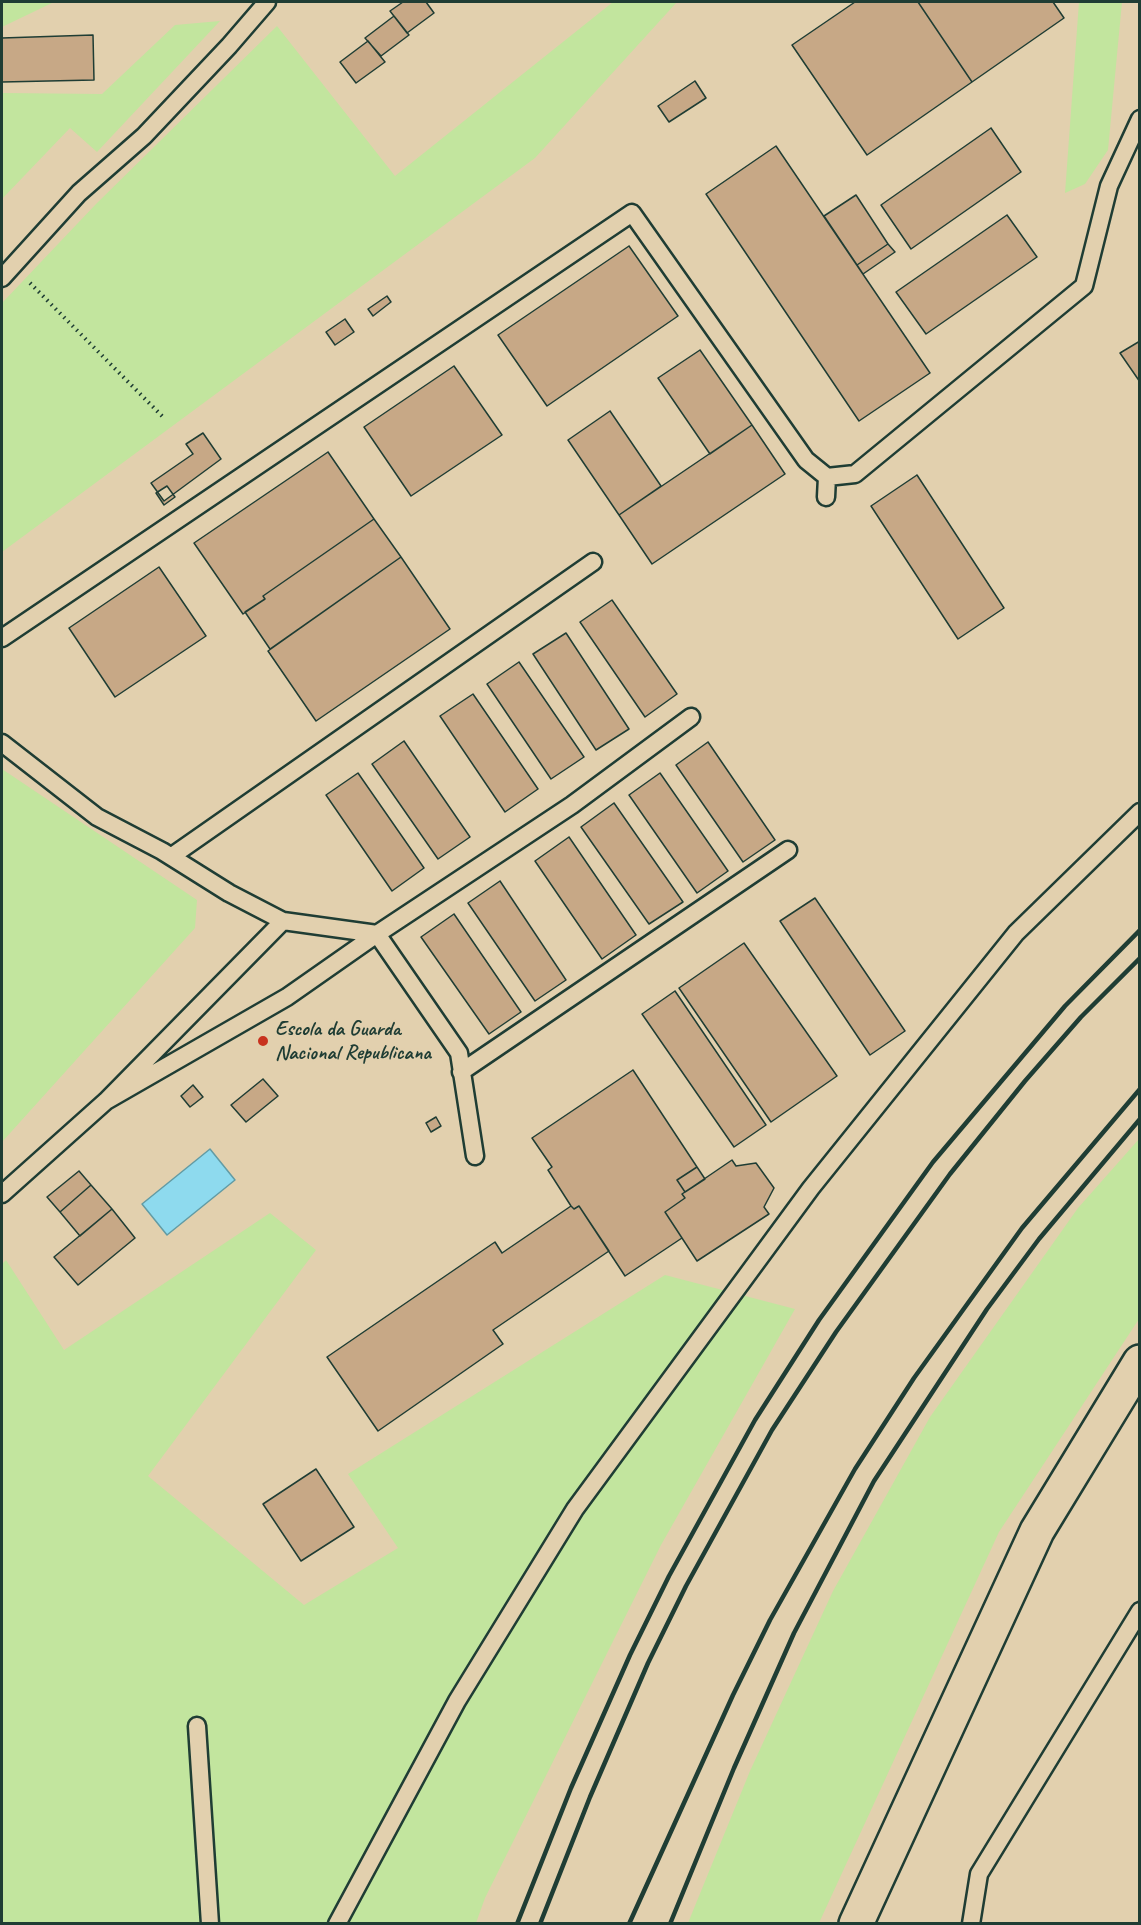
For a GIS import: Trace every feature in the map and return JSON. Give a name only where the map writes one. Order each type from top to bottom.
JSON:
[{"type":"street","points":[[856,1923],[1037,1531],[1140,1362]]},
{"type":"lane","points":[[2,278],[79,193],[144,136],[267,2]]},
{"type":"lane","points":[[2,638],[632,213],[806,460],[827,477],[855,474],[1084,286],[1108,186],[1140,119]]},
{"type":"lane","points":[[826,497],[827,477]]},
{"type":"lane","points":[[172,856],[593,562]]},
{"type":"lane","points":[[106,1101],[287,997],[377,934],[572,805],[690,717]]},
{"type":"lane","points":[[2,743],[97,817],[172,856],[229,893],[283,921],[377,934],[459,1053],[475,1156]]},
{"type":"lane","points":[[337,1923],[457,1701],[574,1509],[811,1188],[1016,933],[1140,812]]},
{"type":"lane","points":[[461,1072],[788,850]]},
{"type":"lane","points":[[2,1194],[106,1101],[283,921]]},
{"type":"lane","points":[[971,1923],[980,1874],[1140,1611]]},
{"type":"lane","points":[[197,1726],[210,1923]]},
{"type":"path","points":[[13,265],[165,419]]},
{"type":"green space","points":[[2,2],[54,2],[2,27]]},
{"type":"green space","points":[[613,2],[677,2],[535,158],[2,552],[2,303],[96,204],[277,26],[395,176]]},
{"type":"green space","points":[[1079,2],[1122,2],[1108,150],[1085,184],[1065,193]]},
{"type":"green space","points":[[220,21],[97,152],[70,128],[2,199],[2,93],[102,94],[175,25]]},
{"type":"green space","points":[[2,769],[197,900],[195,928],[2,1142]]},
{"type":"green space","points":[[1139,1139],[1139,1319],[999,1532],[819,1923],[688,1923],[750,1771],[833,1591],[930,1417],[1078,1208]]},
{"type":"green space","points":[[270,1213],[316,1250],[148,1476],[304,1605],[398,1548],[348,1474],[665,1275],[795,1309],[661,1545],[485,1898],[476,1923],[2,1923],[2,1264],[6,1260],[64,1350]]},
{"type":"water","points":[[210,1149],[235,1180],[167,1235],[142,1204]]},
{"type":"building","points":[[403,2],[426,2],[434,13],[407,33],[390,11]]},
{"type":"building","points":[[855,2],[918,2],[972,82],[867,155],[792,45]]},
{"type":"building","points":[[918,2],[1053,2],[1064,18],[972,82]]},
{"type":"building","points":[[394,16],[409,35],[381,56],[365,38]]},
{"type":"building","points":[[93,35],[94,80],[2,82],[2,38]]},
{"type":"building","points":[[368,41],[385,62],[356,83],[340,62]]},
{"type":"building","points":[[695,81],[706,98],[669,122],[658,106]]},
{"type":"building","points":[[991,128],[1021,172],[911,249],[881,205]]},
{"type":"building","points":[[776,146],[930,373],[859,421],[706,194]]},
{"type":"building","points":[[856,195],[888,244],[857,265],[824,216]]},
{"type":"building","points":[[1007,215],[1037,257],[926,334],[896,292]]},
{"type":"building","points":[[888,244],[895,252],[863,274],[857,265]]},
{"type":"building","points":[[629,246],[678,316],[547,406],[498,335]]},
{"type":"building","points":[[387,296],[391,302],[373,316],[368,309]]},
{"type":"building","points":[[345,319],[354,332],[335,345],[326,332]]},
{"type":"building","points":[[1140,341],[1140,382],[1120,353]]},
{"type":"building","points":[[700,350],[752,425],[710,454],[658,378]]},
{"type":"building","points":[[454,366],[502,435],[411,496],[364,427]]},
{"type":"building","points":[[610,411],[661,486],[619,515],[568,440]]},
{"type":"building","points":[[752,425],[785,474],[652,564],[619,515]]},
{"type":"building","points":[[203,433],[221,459],[164,501],[151,483],[193,454],[186,444]]},
{"type":"building","points":[[328,452],[374,519],[263,596],[265,599],[243,614],[194,543]]},
{"type":"building","points":[[917,475],[1004,608],[958,639],[871,506]]},
{"type":"building","points":[[167,486],[175,497],[164,505],[156,493]]},
{"type":"building","points":[[374,519],[401,557],[270,649],[245,612],[265,599],[263,596]]},
{"type":"building","points":[[401,557],[450,629],[316,721],[268,651]]},
{"type":"building","points":[[159,567],[206,636],[115,697],[69,628]]},
{"type":"building","points":[[612,600],[677,694],[645,717],[580,622]]},
{"type":"building","points":[[566,633],[629,729],[596,750],[533,654]]},
{"type":"building","points":[[519,662],[584,757],[551,779],[487,684]]},
{"type":"building","points":[[473,694],[538,789],[505,812],[440,716]]},
{"type":"building","points":[[404,741],[470,837],[438,859],[372,764]]},
{"type":"building","points":[[708,742],[775,840],[743,862],[676,765]]},
{"type":"building","points":[[358,773],[424,868],[392,891],[326,795]]},
{"type":"building","points":[[660,773],[728,871],[697,893],[629,795]]},
{"type":"building","points":[[614,803],[683,902],[649,924],[581,827]]},
{"type":"building","points":[[569,837],[636,935],[602,959],[535,861]]},
{"type":"building","points":[[500,881],[566,980],[535,1001],[468,903]]},
{"type":"building","points":[[815,898],[905,1031],[870,1055],[780,921]]},
{"type":"building","points":[[454,914],[521,1012],[489,1034],[421,937]]},
{"type":"building","points":[[744,943],[837,1076],[771,1122],[679,988]]},
{"type":"building","points":[[675,991],[766,1125],[734,1147],[642,1014]]},
{"type":"building","points":[[633,1070],[697,1167],[677,1180],[685,1192],[682,1194],[685,1198],[665,1212],[682,1238],[625,1276],[579,1206],[574,1209],[571,1206],[548,1170],[552,1167],[532,1138]]},
{"type":"building","points":[[263,1079],[278,1096],[246,1122],[231,1105]]},
{"type":"building","points":[[193,1085],[203,1097],[190,1107],[181,1096]]},
{"type":"building","points":[[436,1117],[441,1126],[431,1132],[426,1123]]},
{"type":"building","points":[[732,1160],[736,1166],[756,1163],[774,1188],[764,1207],[769,1214],[697,1261],[665,1212],[685,1198],[682,1194]]},
{"type":"building","points":[[697,1167],[705,1179],[685,1192],[677,1180]]},
{"type":"building","points":[[79,1171],[91,1185],[60,1212],[47,1197]]},
{"type":"building","points":[[91,1185],[112,1209],[80,1236],[60,1212]]},
{"type":"building","points":[[571,1206],[574,1209],[579,1206],[609,1251],[493,1330],[503,1344],[378,1431],[327,1357],[495,1242],[502,1253]]},
{"type":"building","points":[[112,1209],[135,1238],[78,1285],[54,1257]]},
{"type":"building","points":[[316,1469],[354,1527],[301,1561],[263,1504]]},
{"type":"railway","points":[[517,1924],[571,1788],[630,1655],[669,1576],[755,1420],[819,1320],[933,1162],[1065,1006],[1140,930]]},
{"type":"railway","points":[[540,1924],[590,1797],[648,1663],[686,1586],[772,1430],[836,1332],[950,1174],[1025,1081],[1081,1017],[1140,958]]},
{"type":"railway","points":[[629,1924],[733,1695],[770,1620],[855,1469],[914,1378],[1022,1228],[1140,1089]]},
{"type":"railway","points":[[670,1924],[734,1768],[794,1633],[874,1481],[987,1309],[1039,1239],[1140,1119]]},
{"type":"place","name":"Escola da Guarda Nacional Republicana","points":[[263,1041]]}]
